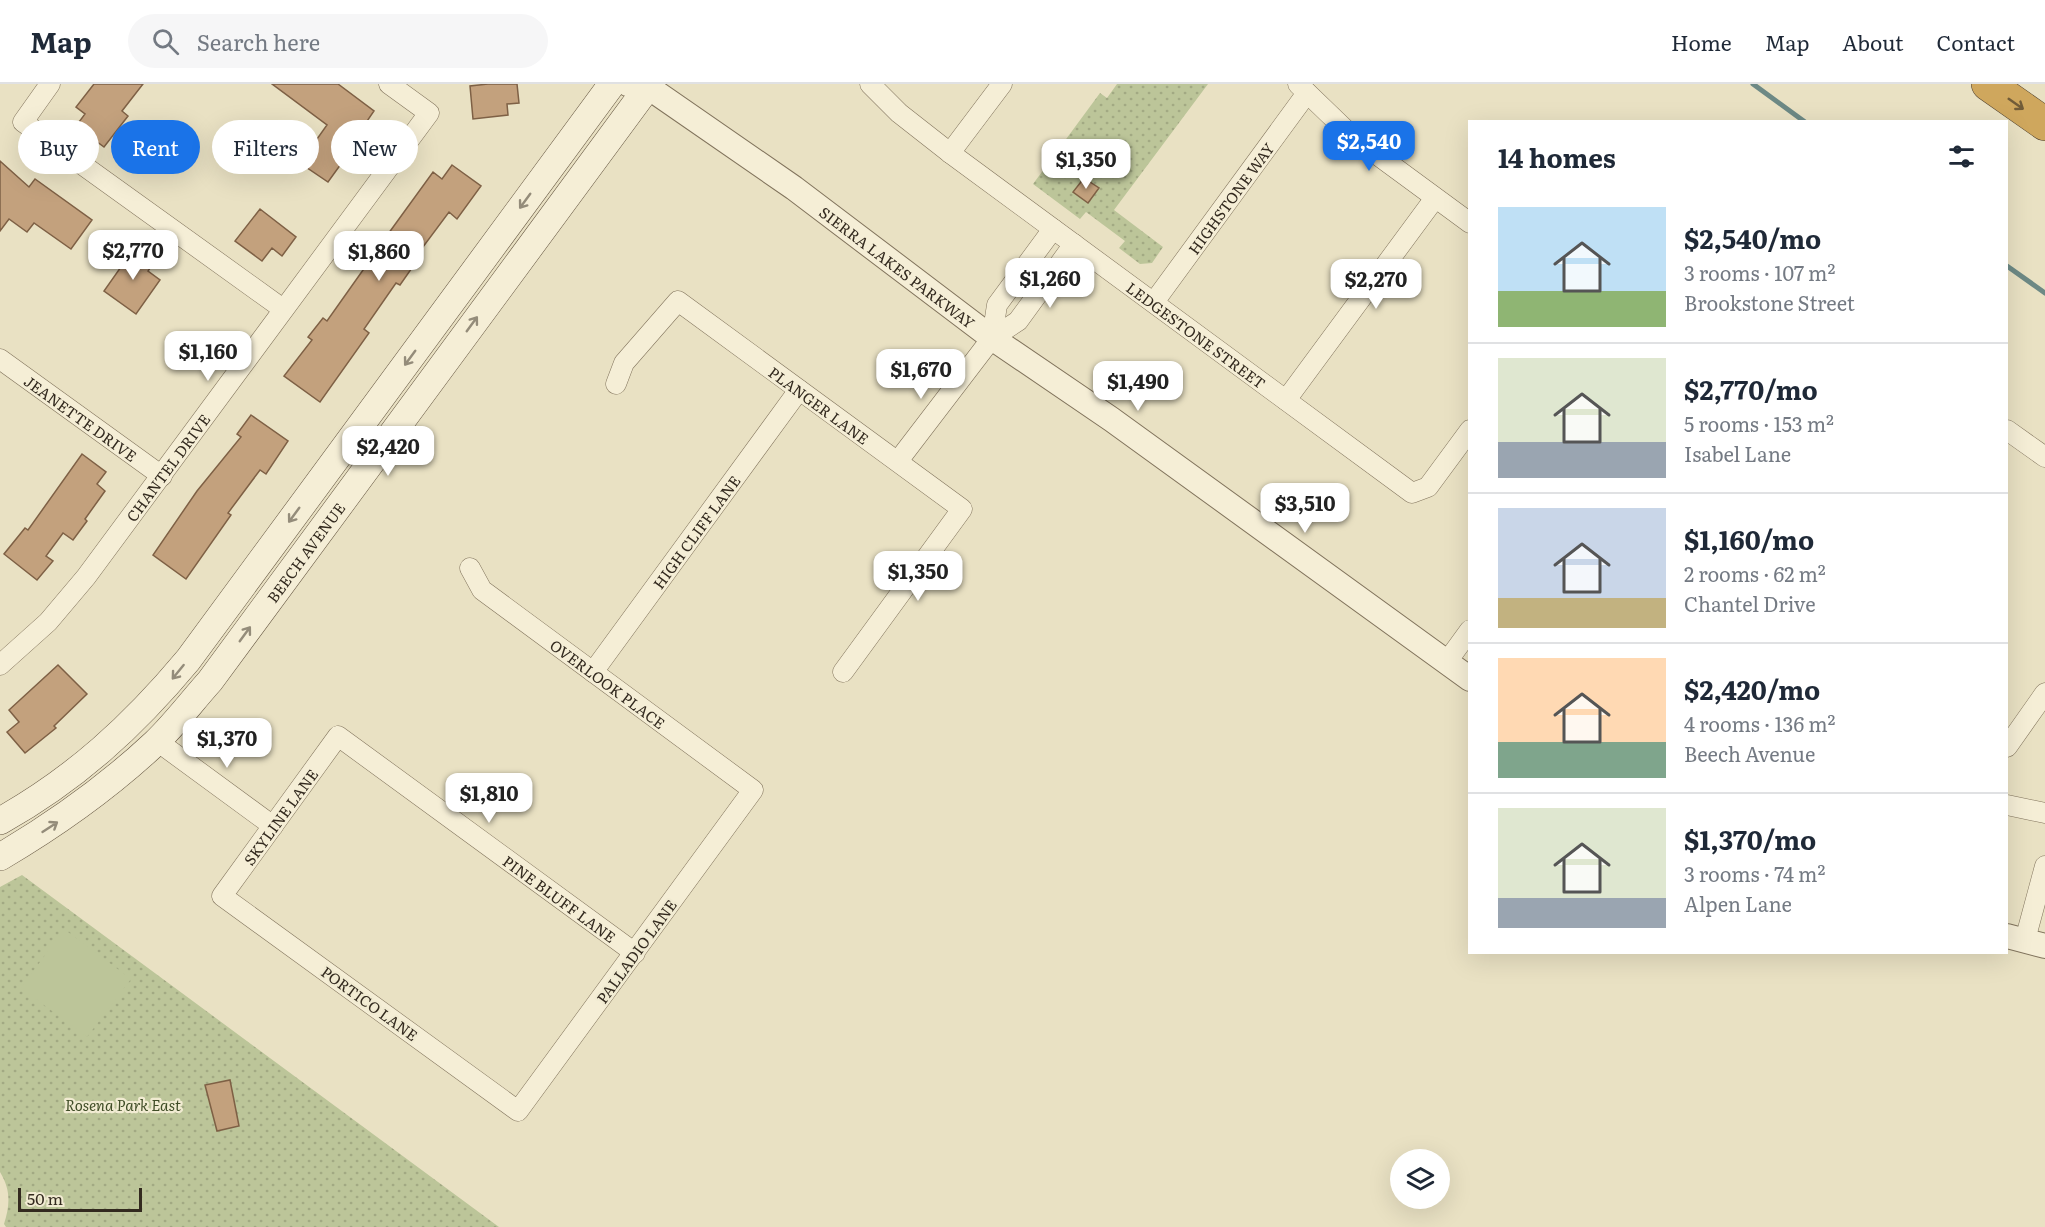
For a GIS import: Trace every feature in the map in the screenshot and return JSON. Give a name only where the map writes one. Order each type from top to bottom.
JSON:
[{"type":"highway","points":[[1988,84],[2045,124]]},
{"type":"main road","name":"BEECH AVENUE","points":[[0,821],[85,764],[134,722],[159,695],[188,660],[612,84]]},
{"type":"main road","name":"BEECH AVENUE","points":[[0,857],[54,825],[110,782],[157,741],[210,681],[643,85]]},
{"type":"street","points":[[50,84],[23,122],[283,309]]},
{"type":"street","name":"CHANTEL DRIVE","points":[[0,665],[29,641],[63,606],[162,476],[429,113],[389,84]]},
{"type":"street","name":"LEDGESTONE STREET","points":[[870,84],[900,114],[950,153],[1412,493],[1428,487],[1468,432]]},
{"type":"street","points":[[950,153],[1002,84]]},
{"type":"street","name":"SIERRA LAKES PARKWAY","points":[[643,85],[795,188],[992,338],[1111,419],[1468,678]]},
{"type":"street","points":[[1303,88],[1353,137],[1468,222]]},
{"type":"street","name":"HIGHSTONE WAY","points":[[1154,302],[1303,88]]},
{"type":"street","points":[[1286,400],[1436,198]]},
{"type":"street","points":[[992,338],[997,305],[1053,229]]},
{"type":"street","points":[[898,461],[992,338],[1018,321],[1074,244]]},
{"type":"street","name":"PLANGER LANE","points":[[616,384],[624,363],[678,301],[962,509],[843,672]]},
{"type":"street","name":"JEANETTE DRIVE","points":[[0,359],[162,476]]},
{"type":"street","name":"HIGH CLIFF LANE","points":[[593,672],[799,390]]},
{"type":"street","points":[[2008,431],[2045,457]]},
{"type":"street","name":"OVERLOOK PLACE","points":[[470,568],[482,590],[753,790]]},
{"type":"street","points":[[1446,663],[1468,633]]},
{"type":"street","points":[[2008,746],[2045,693]]},
{"type":"street","name":"SKYLINE LANE","points":[[222,896],[338,736]]},
{"type":"street","name":"PINE BLUFF LANE","points":[[338,736],[635,953]]},
{"type":"street","points":[[157,741],[273,826]]},
{"type":"street","name":"PALLADIO LANE","points":[[518,1111],[753,790]]},
{"type":"street","points":[[2008,804],[2045,813]]},
{"type":"street","points":[[2026,941],[2045,866]]},
{"type":"street","name":"PORTICO LANE","points":[[222,896],[518,1111]]},
{"type":"green space","points":[[1117,84],[1208,84],[1114,210],[1163,247],[1152,263],[1140,264],[1119,248],[1125,241],[1086,212],[1080,219],[1033,184],[1100,93],[1107,98]]},
{"type":"green space","name":"Rosena Park East","points":[[22,875],[499,1227],[6,1227],[4,1224],[8,1198],[6,1185],[0,1172],[0,887]]},
{"type":"green space","points":[[64,929],[131,979],[87,1037],[21,988]]},
{"type":"building","points":[[94,84],[143,84],[122,111],[128,116],[125,120],[111,120],[111,138],[104,147],[99,143],[99,120],[80,120],[85,114],[76,107]]},
{"type":"building","points":[[272,84],[338,84],[374,111],[368,120],[331,120],[331,174],[334,174],[328,182],[316,174],[319,174],[319,136],[327,125]]},
{"type":"building","points":[[517,84],[519,103],[507,104],[508,115],[473,119],[470,86]]},
{"type":"building","points":[[0,161],[29,187],[35,179],[92,220],[71,249],[34,223],[27,232],[9,219],[0,231]]},
{"type":"building","points":[[452,165],[481,186],[457,219],[449,212],[411,263],[414,265],[400,285],[396,283],[364,329],[369,333],[320,402],[284,376],[312,340],[308,337],[323,318],[327,321],[368,263],[365,260],[380,238],[383,241],[433,172],[442,179]]},
{"type":"building","points":[[1084,178],[1099,188],[1088,203],[1073,192]]},
{"type":"building","points":[[260,209],[296,237],[282,256],[272,248],[262,261],[235,241]]},
{"type":"building","points":[[135,247],[155,261],[148,271],[160,280],[136,314],[104,291]]},
{"type":"building","points":[[251,415],[288,441],[266,474],[260,470],[228,513],[231,515],[186,579],[153,555],[197,491],[241,437],[237,434]]},
{"type":"building","points":[[82,454],[106,472],[97,484],[105,491],[73,540],[63,533],[46,556],[53,561],[37,580],[4,554],[25,528],[28,530]]},
{"type":"building","points":[[58,665],[87,694],[54,726],[56,728],[25,753],[7,732],[19,722],[9,710]]},
{"type":"building","points":[[230,1080],[239,1126],[217,1131],[205,1085]]},
{"type":"waterway","points":[[1753,84],[1802,120]]},
{"type":"waterway","points":[[2008,267],[2045,293]]}]
